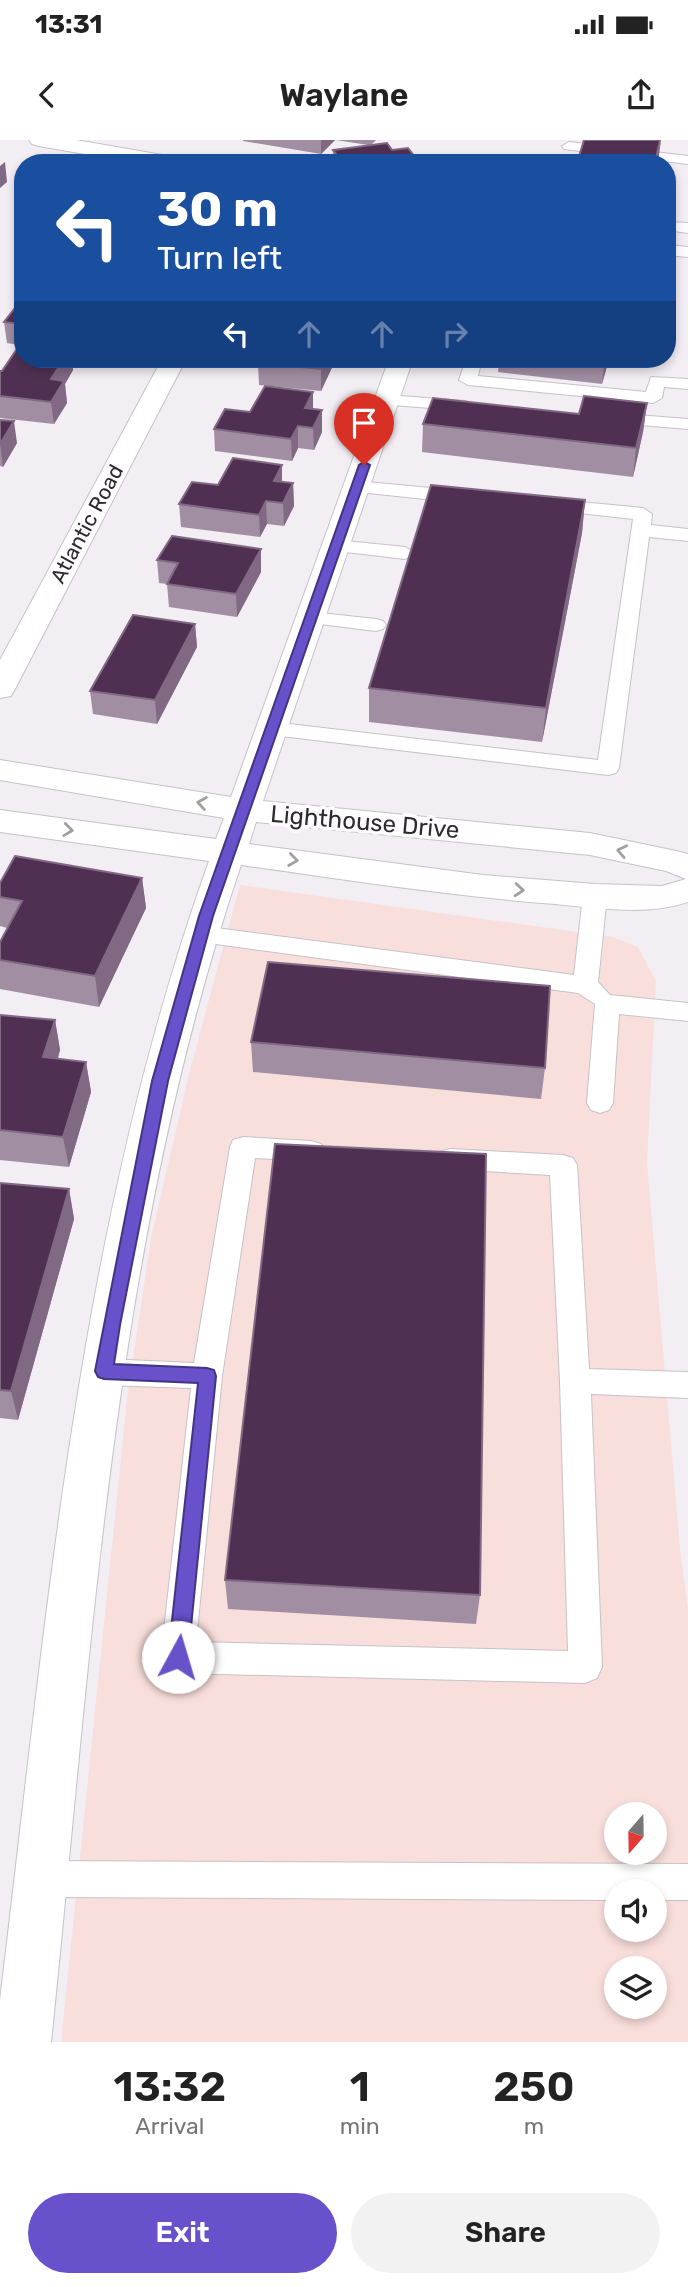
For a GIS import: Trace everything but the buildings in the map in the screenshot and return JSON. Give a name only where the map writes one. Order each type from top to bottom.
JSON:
[{"type":"street","points":[[39,140],[121,154]]},
{"type":"street","name":"Atlantic Road","points":[[0,689],[169,368]]},
{"type":"street","points":[[23,2042],[82,1519],[118,1279],[160,1081],[201,934],[229,850],[398,368]]},
{"type":"street","name":"Lighthouse Drive","points":[[0,770],[243,810],[590,844],[676,862],[688,868]]},
{"type":"street","name":"Lighthouse Drive","points":[[0,821],[229,850],[483,887],[595,896],[664,898],[688,890]]},
{"type":"lane","points":[[566,148],[627,154]]},
{"type":"lane","points":[[471,368],[468,380],[653,398],[657,381],[688,384]]},
{"type":"lane","points":[[387,400],[483,407]]},
{"type":"lane","points":[[592,416],[688,424]]},
{"type":"lane","points":[[356,487],[479,499]]},
{"type":"lane","points":[[272,729],[608,768],[643,514],[534,504]]},
{"type":"lane","points":[[640,530],[688,535]]},
{"type":"lane","points":[[336,546],[405,553]]},
{"type":"lane","points":[[311,618],[376,625]]},
{"type":"lane","points":[[585,985],[595,896]]},
{"type":"lane","points":[[201,934],[585,985],[607,1004],[688,1012]]},
{"type":"lane","points":[[600,1103],[607,1004]]},
{"type":"lane","points":[[340,1153],[243,1147],[207,1376],[178,1657],[585,1667],[564,1166],[424,1158]]},
{"type":"lane","points":[[104,1371],[207,1376]]},
{"type":"lane","points":[[575,1381],[688,1385]]},
{"type":"lane","points":[[42,1880],[688,1882]]},
{"type":"shaded area","points":[[240,885],[613,937],[638,947],[656,981],[647,1163],[680,1549],[688,1609],[688,2042],[61,2042],[127,1400],[151,1238],[190,1070]]},
{"type":"route","points":[[178,1657],[207,1376],[104,1371],[118,1279],[160,1081],[206,916],[364,465]]}]
